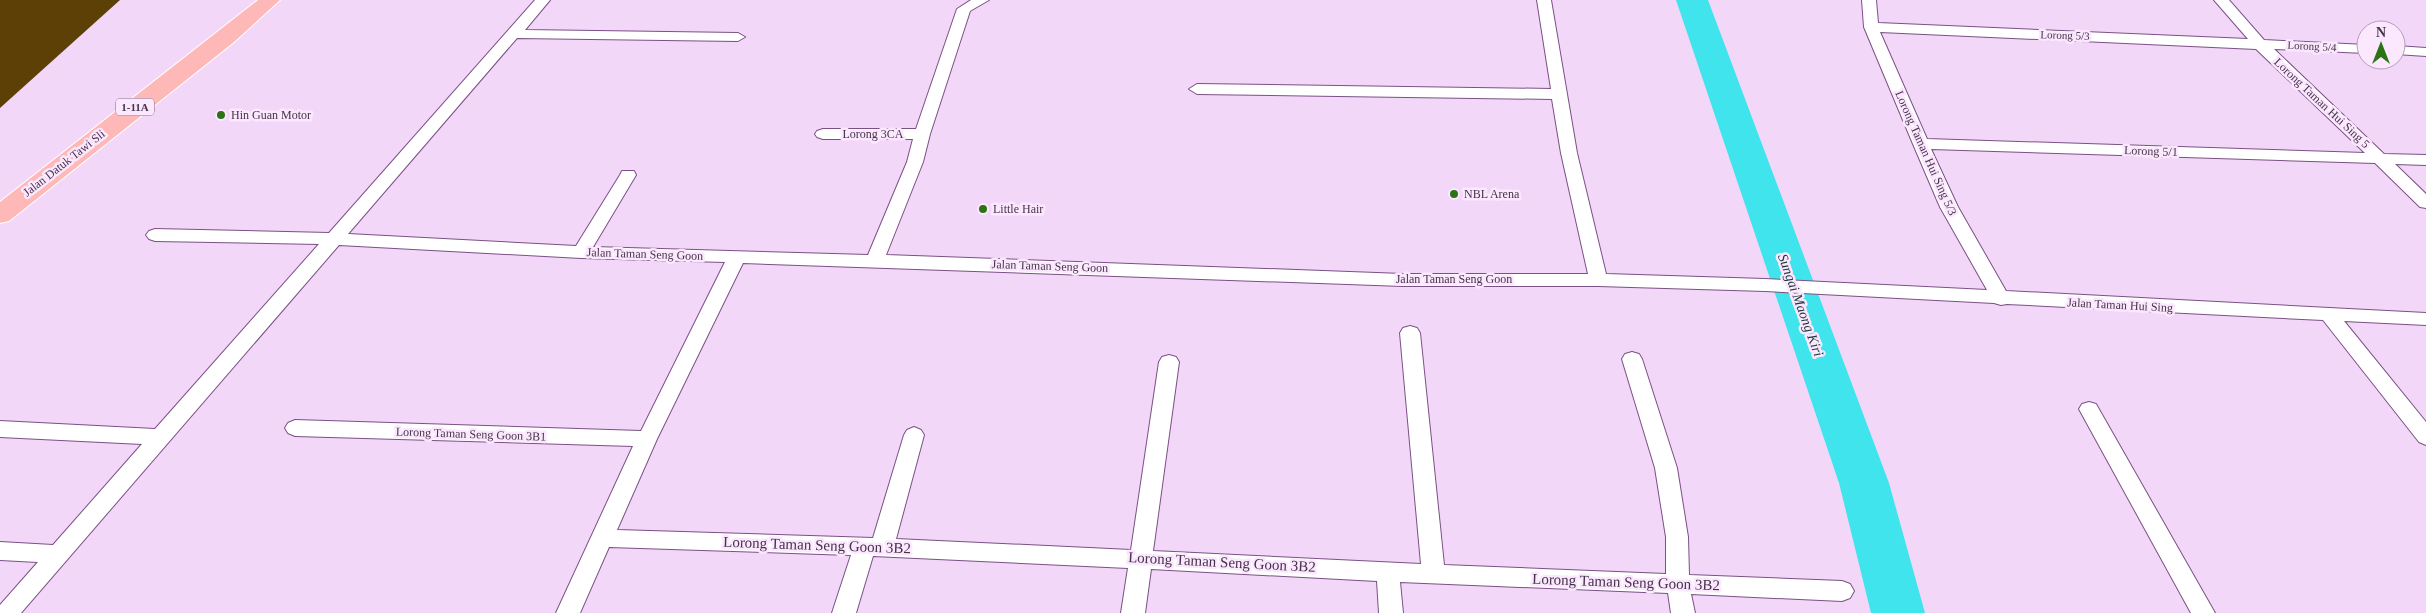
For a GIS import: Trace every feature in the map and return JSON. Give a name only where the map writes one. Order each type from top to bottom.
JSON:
[{"type":"highway","name":"Jalan Datuk Tawi Sli","points":[[0,215],[226,37],[270,0]]},
{"type":"street","points":[[7,613],[543,0]]},
{"type":"street","points":[[875,260],[915,162],[922,134],[964,9],[982,0]]},
{"type":"street","points":[[1544,0],[1569,153],[1598,280]]},
{"type":"street","name":"Lorong Taman Hui Sing 5/3","points":[[1869,0],[1871,27],[1949,208],[2001,299]]},
{"type":"street","name":"Lorong Taman Hui Sing 5","points":[[2220,0],[2259,43],[2426,203]]},
{"type":"street","name":"Lorong 5/3","points":[[1871,27],[2259,43]]},
{"type":"street","points":[[515,34],[738,37]]},
{"type":"street","name":"Lorong 5/4","points":[[2259,43],[2356,48]]},
{"type":"street","points":[[2406,51],[2426,52]]},
{"type":"street","points":[[1197,88],[1559,94]]},
{"type":"street","name":"Lorong 3CA","points":[[823,134],[922,134]]},
{"type":"street","name":"Lorong 5/1","points":[[1921,144],[2426,160]]},
{"type":"street","points":[[581,252],[628,175]]},
{"type":"street","name":"Jalan Taman Seng Goon","points":[[155,236],[335,239],[581,252],[875,260],[1403,280],[1598,280],[1814,288]]},
{"type":"street","points":[[568,613],[647,439],[737,257]]},
{"type":"street","name":"Jalan Taman Hui Sing","points":[[1814,288],[2001,299],[2426,319]]},
{"type":"street","points":[[2330,315],[2426,437]]},
{"type":"street","points":[[1410,333],[1433,574]]},
{"type":"street","points":[[1632,359],[1666,468],[1677,537],[1678,585],[1683,613]]},
{"type":"street","points":[[1133,613],[1169,362]]},
{"type":"street","points":[[2089,409],[2203,613]]},
{"type":"street","name":"Lorong Taman Seng Goon 3B1","points":[[295,428],[647,439]]},
{"type":"street","points":[[0,429],[159,437]]},
{"type":"street","points":[[844,613],[874,546],[914,435]]},
{"type":"street","name":"Lorong Taman Seng Goon 3B2","points":[[602,538],[874,546],[1433,574],[1842,591]]},
{"type":"street","points":[[0,551],[59,554]]},
{"type":"street","points":[[1388,571],[1391,613]]},
{"type":"building","points":[[0,0],[120,0],[0,108]]},
{"type":"waterway","name":"Sungai Maong Kiri","points":[[1692,0],[1864,483],[1898,613]]},
{"type":"place","name":"Hin Guan Motor","points":[[221,115]]},
{"type":"place","name":"NBL Arena","points":[[1454,194]]},
{"type":"place","name":"Little Hair","points":[[983,209]]}]
